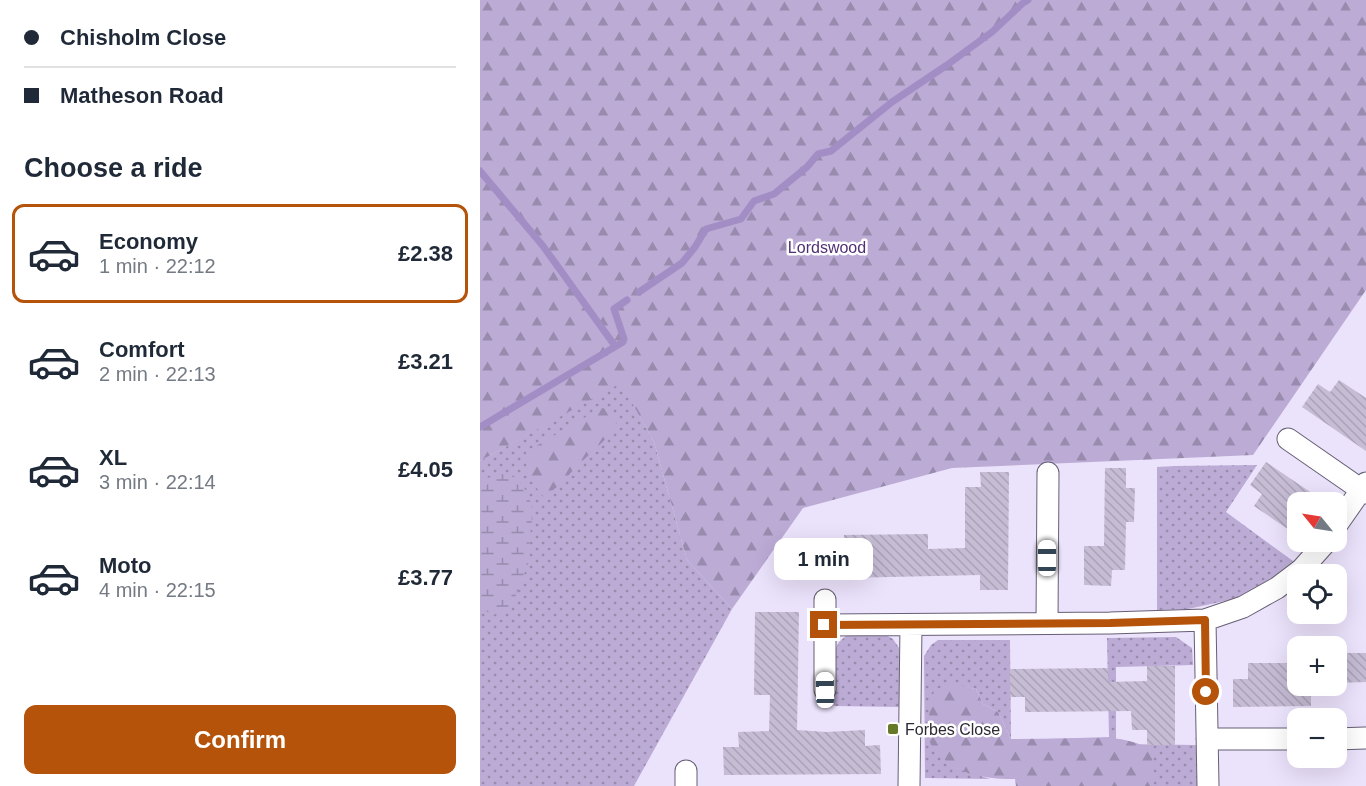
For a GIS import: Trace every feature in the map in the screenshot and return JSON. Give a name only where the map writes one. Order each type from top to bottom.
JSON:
[{"type":"street","points":[[1288,440],[1364,489],[1347,511]]},
{"type":"street","points":[[1047,623],[1048,473]]},
{"type":"street","points":[[824,625],[1205,620],[1243,607],[1277,588],[1302,569],[1317,552]]},
{"type":"street","points":[[825,600],[825,690]]},
{"type":"street","points":[[1205,620],[1208,786]]},
{"type":"street","points":[[909,786],[911,625]]},
{"type":"street","points":[[1347,739],[1365,738]]},
{"type":"street","points":[[1207,740],[1287,739]]},
{"type":"green space","name":"Lordswood","points":[[480,0],[1366,0],[1366,290],[1253,455],[952,468],[803,508],[732,609],[687,560],[654,442],[621,383],[480,461]]},
{"type":"green space","points":[[621,382],[654,442],[687,560],[732,609],[634,786],[480,786],[480,461]]},
{"type":"green space","points":[[601,408],[610,409],[618,418],[612,433],[562,483],[544,497],[530,477],[526,452]]},
{"type":"green space","points":[[1257,465],[1226,512],[1293,561],[1267,581],[1234,599],[1188,609],[1157,610],[1157,467]]},
{"type":"green space","points":[[502,474],[517,478],[527,492],[533,510],[529,545],[530,559],[514,600],[504,612],[492,615],[480,607],[480,480]]},
{"type":"green space","points":[[848,634],[884,634],[893,639],[899,648],[902,707],[834,706],[834,652],[839,642]]},
{"type":"green space","points":[[1176,637],[1192,648],[1193,665],[1116,667],[1116,744],[1196,745],[1197,786],[1016,786],[1016,740],[1109,737],[1107,638]]},
{"type":"green space","points":[[938,640],[1010,640],[1011,739],[998,712],[983,704],[976,689],[964,687],[957,768],[990,779],[925,778],[924,656],[931,645]]},
{"type":"green space","points":[[949,683],[976,689],[983,704],[998,712],[1011,739],[1109,738],[1133,742],[1155,751],[1151,765],[1156,776],[1153,786],[1016,786],[1015,779],[974,775],[955,767],[932,746],[928,730],[934,691]]},
{"type":"building","points":[[1339,380],[1366,398],[1366,451],[1302,407],[1318,384],[1330,392]]},
{"type":"building","points":[[1266,462],[1310,492],[1287,492],[1287,528],[1254,506],[1262,494],[1250,485]]},
{"type":"building","points":[[1105,468],[1126,468],[1126,488],[1135,488],[1134,522],[1126,522],[1125,570],[1112,570],[1111,586],[1084,585],[1084,546],[1104,546]]},
{"type":"building","points":[[980,472],[1009,472],[1008,590],[980,590],[980,575],[845,578],[844,535],[928,534],[928,549],[965,548],[965,487],[981,487]]},
{"type":"building","points":[[755,612],[799,612],[797,730],[826,732],[865,730],[865,746],[880,745],[881,774],[724,775],[723,747],[739,747],[738,732],[769,731],[770,695],[754,695]]},
{"type":"building","points":[[1347,653],[1366,653],[1366,682],[1347,683]]},
{"type":"building","points":[[1248,663],[1287,663],[1287,696],[1311,696],[1311,706],[1233,707],[1233,679],[1248,679]]},
{"type":"building","points":[[1147,666],[1175,666],[1175,745],[1147,745],[1147,730],[1132,730],[1131,711],[1025,712],[1025,697],[1010,697],[1010,669],[1108,668],[1108,682],[1147,681]]},
{"type":"waterway","points":[[639,292],[682,263],[706,229],[741,219],[754,201],[774,194],[807,167],[818,154],[831,151],[892,102],[992,32],[1028,0]]},
{"type":"waterway","points":[[480,171],[543,246],[615,346]]},
{"type":"waterway","points":[[480,427],[623,342],[614,309],[627,300]]},
{"type":"place","name":"Forbes Close","points":[[893,729]]},
{"type":"route","points":[[824,625],[1205,620],[1206,692]]}]
